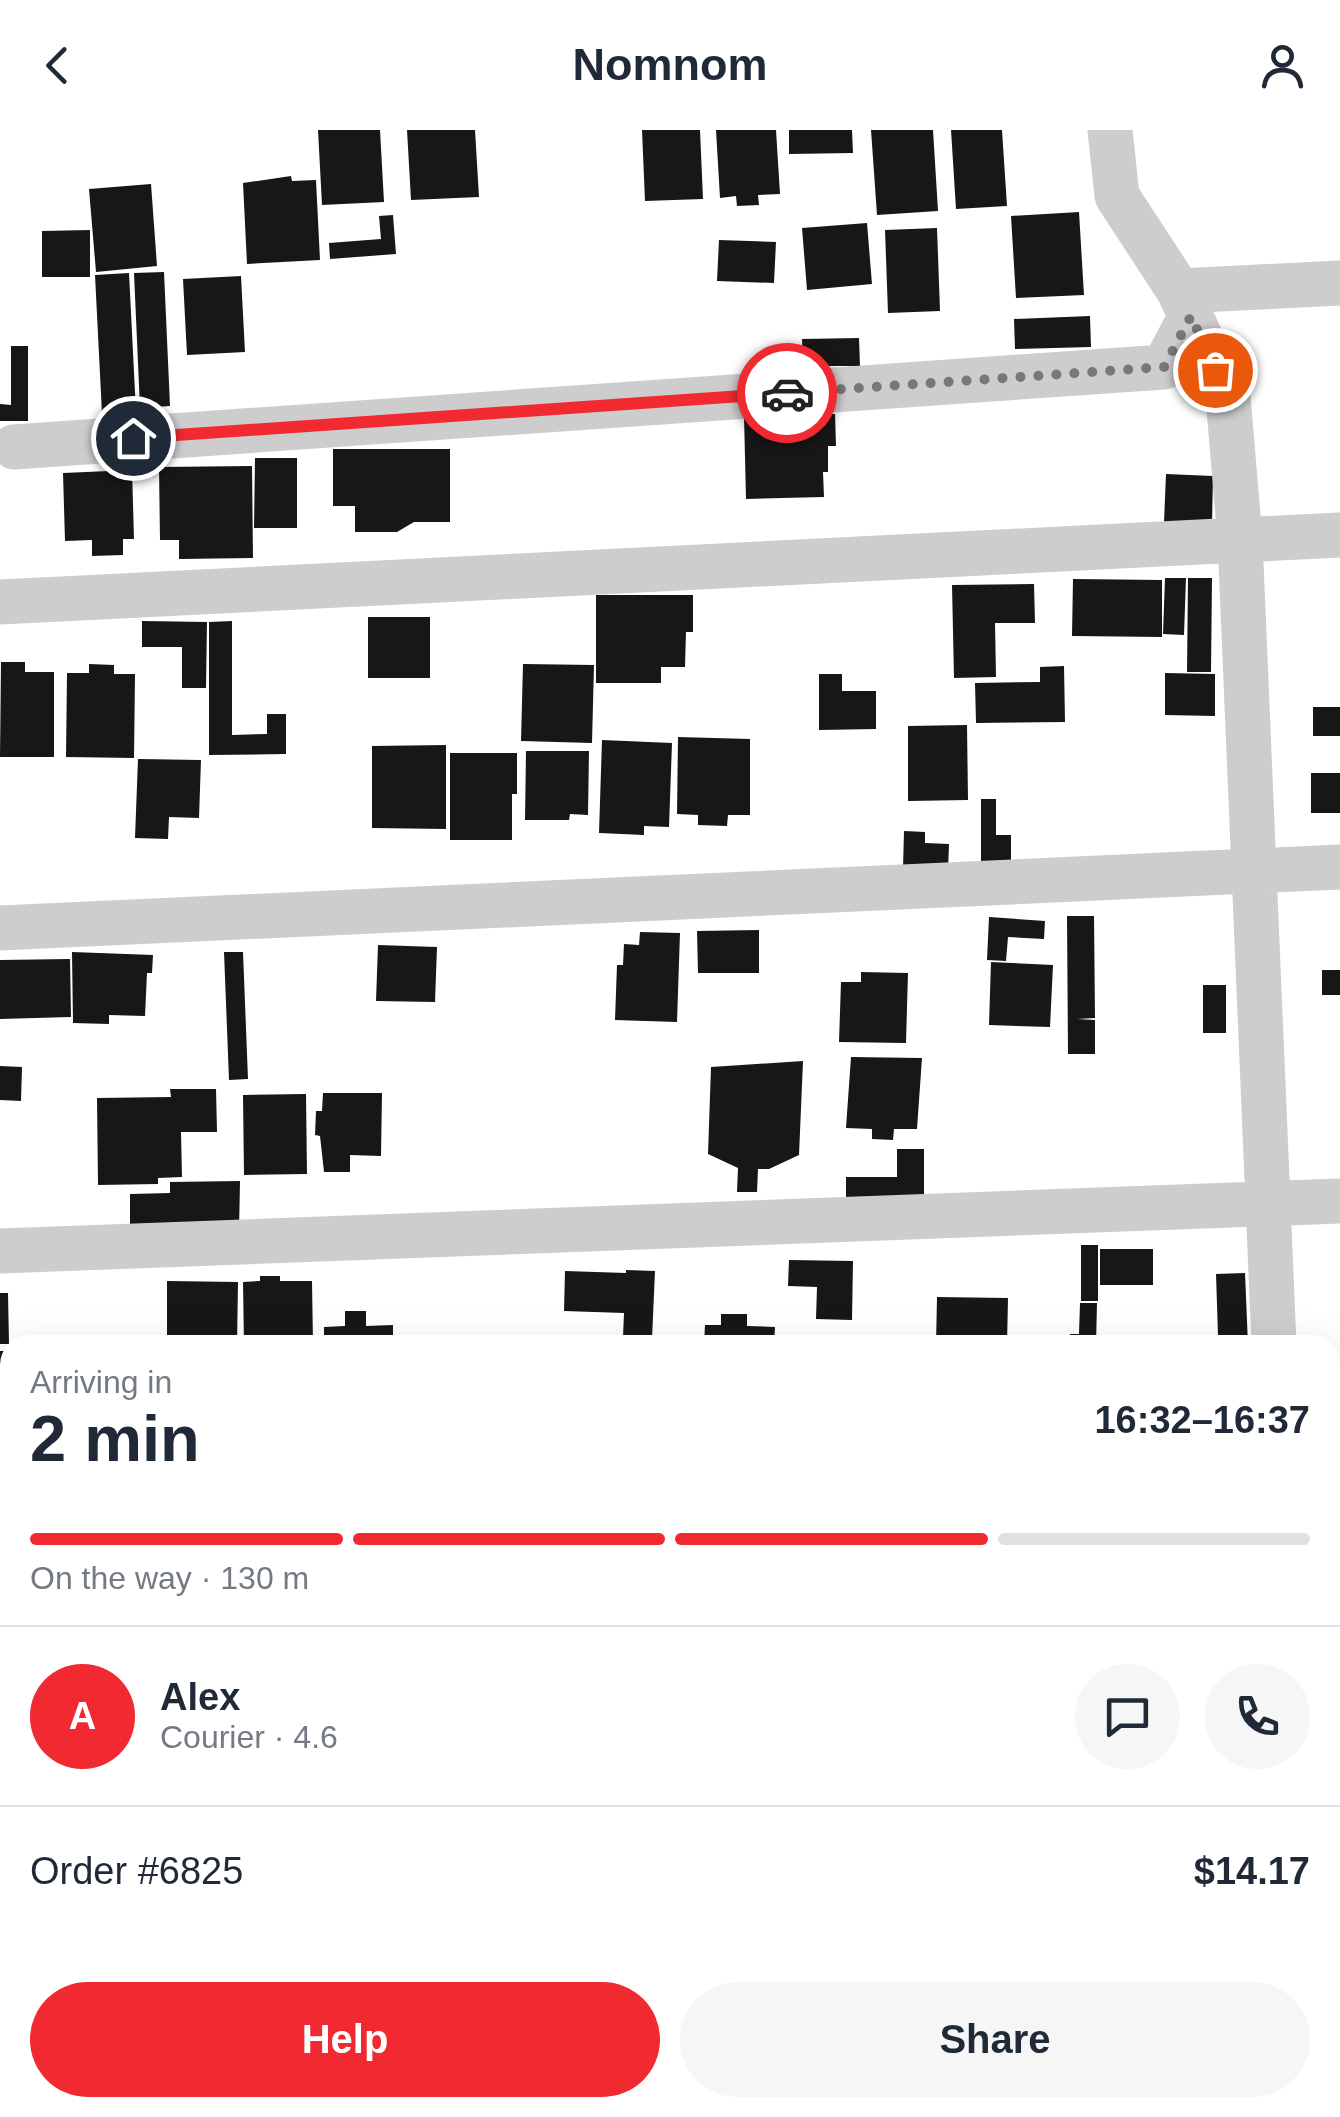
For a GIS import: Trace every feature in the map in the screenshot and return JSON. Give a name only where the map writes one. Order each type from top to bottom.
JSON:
[{"type":"street","points":[[1110,130],[1117,196],[1185,304],[1228,397],[1240,539],[1274,1335]]},
{"type":"street","points":[[1185,304],[1340,284]]},
{"type":"street","points":[[14,447],[1164,367],[1185,304]]},
{"type":"street","points":[[0,602],[1340,535]]},
{"type":"street","points":[[0,928],[1340,868]]},
{"type":"street","points":[[0,1251],[1340,1200]]},
{"type":"building","points":[[318,130],[380,130],[384,202],[322,205]]},
{"type":"building","points":[[407,130],[475,130],[479,197],[411,200]]},
{"type":"building","points":[[642,130],[700,130],[703,199],[645,201]]},
{"type":"building","points":[[716,130],[776,130],[780,194],[758,195],[759,205],[737,206],[736,196],[720,198]]},
{"type":"building","points":[[789,130],[852,130],[853,153],[789,154]]},
{"type":"building","points":[[871,130],[933,130],[938,211],[877,215]]},
{"type":"building","points":[[951,130],[1002,130],[1007,206],[956,209]]},
{"type":"building","points":[[291,176],[292,181],[316,180],[320,260],[247,264],[243,183]]},
{"type":"building","points":[[151,184],[157,266],[96,272],[89,189]]},
{"type":"building","points":[[1079,212],[1084,295],[1016,298],[1011,216]]},
{"type":"building","points":[[393,215],[396,254],[330,259],[329,243],[381,239],[379,216]]},
{"type":"building","points":[[867,223],[872,284],[807,290],[802,228]]},
{"type":"building","points":[[937,228],[940,311],[888,313],[885,230]]},
{"type":"building","points":[[90,230],[90,277],[42,277],[42,231]]},
{"type":"building","points":[[719,240],[776,242],[774,283],[717,281]]},
{"type":"building","points":[[164,272],[170,406],[140,408],[134,273]]},
{"type":"building","points":[[129,273],[136,412],[102,414],[95,275]]},
{"type":"building","points":[[241,276],[245,352],[187,355],[183,279]]},
{"type":"building","points":[[1090,316],[1091,347],[1015,349],[1014,319]]},
{"type":"building","points":[[859,338],[860,366],[803,366],[802,339]]},
{"type":"building","points":[[11,346],[28,346],[28,421],[0,421],[0,404],[11,405]]},
{"type":"building","points":[[835,414],[836,446],[828,446],[824,497],[746,499],[744,416]]},
{"type":"building","points":[[333,449],[450,449],[450,522],[414,522],[397,532],[355,532],[355,506],[333,506]]},
{"type":"building","points":[[255,458],[297,458],[297,528],[254,528]]},
{"type":"building","points":[[252,466],[253,558],[179,559],[179,540],[160,540],[159,467]]},
{"type":"building","points":[[132,470],[134,539],[123,539],[123,555],[92,556],[92,540],[65,541],[63,473]]},
{"type":"building","points":[[1166,474],[1213,476],[1212,525],[1164,523]]},
{"type":"building","points":[[1165,578],[1186,578],[1184,635],[1163,634]]},
{"type":"building","points":[[1188,578],[1212,578],[1211,672],[1187,672]]},
{"type":"building","points":[[1073,579],[1162,580],[1162,637],[1072,636]]},
{"type":"building","points":[[1034,584],[1035,623],[995,623],[996,677],[954,678],[952,585]]},
{"type":"building","points":[[596,595],[693,595],[693,632],[686,632],[685,667],[661,667],[661,683],[596,683]]},
{"type":"building","points":[[368,617],[430,617],[430,678],[368,678]]},
{"type":"building","points":[[142,621],[207,622],[206,688],[182,688],[182,647],[142,647]]},
{"type":"building","points":[[232,621],[232,735],[267,734],[267,714],[286,714],[286,754],[209,755],[209,622]]},
{"type":"building","points":[[1,662],[25,662],[25,672],[54,672],[54,757],[0,757]]},
{"type":"building","points":[[89,664],[114,665],[114,674],[135,674],[134,758],[66,757],[67,673],[89,673]]},
{"type":"building","points":[[523,664],[594,665],[592,743],[521,741]]},
{"type":"building","points":[[1064,666],[1065,722],[976,723],[975,683],[1040,682],[1040,667]]},
{"type":"building","points":[[1165,673],[1215,674],[1215,716],[1165,715]]},
{"type":"building","points":[[819,674],[842,674],[842,691],[876,691],[876,729],[819,730]]},
{"type":"building","points":[[1313,707],[1340,707],[1340,736],[1313,736]]},
{"type":"building","points":[[967,725],[968,800],[908,801],[908,726]]},
{"type":"building","points":[[678,737],[750,739],[750,815],[728,815],[727,826],[698,825],[698,815],[677,814]]},
{"type":"building","points":[[602,740],[672,743],[669,827],[644,826],[644,835],[599,833]]},
{"type":"building","points":[[446,745],[446,829],[372,828],[372,746]]},
{"type":"building","points":[[526,751],[589,751],[588,815],[570,814],[569,820],[525,820]]},
{"type":"building","points":[[450,753],[517,753],[512,840],[450,840]]},
{"type":"building","points":[[138,759],[201,760],[199,818],[169,817],[168,839],[135,838]]},
{"type":"building","points":[[1311,773],[1340,773],[1340,813],[1311,813]]},
{"type":"building","points":[[981,799],[996,799],[996,835],[1011,835],[1011,861],[981,861]]},
{"type":"building","points":[[904,831],[925,832],[925,843],[949,844],[948,870],[903,868]]},
{"type":"building","points":[[1067,916],[1094,916],[1095,1018],[1077,1019],[1095,1020],[1095,1054],[1068,1054]]},
{"type":"building","points":[[989,917],[1045,921],[1044,939],[1008,937],[1006,961],[987,960]]},
{"type":"building","points":[[759,930],[759,973],[698,973],[697,931]]},
{"type":"building","points":[[640,932],[680,933],[677,1022],[615,1020],[617,965],[623,965],[624,944],[639,945]]},
{"type":"building","points":[[378,945],[437,947],[435,1002],[376,1001]]},
{"type":"building","points":[[72,952],[153,955],[152,973],[147,973],[145,1016],[109,1015],[109,1024],[73,1023]]},
{"type":"building","points":[[224,952],[243,952],[248,1079],[229,1080]]},
{"type":"building","points":[[70,959],[71,1017],[0,1019],[0,960]]},
{"type":"building","points":[[991,962],[1053,965],[1050,1027],[989,1025]]},
{"type":"building","points":[[1322,970],[1340,970],[1340,995],[1322,995]]},
{"type":"building","points":[[861,972],[908,973],[906,1043],[839,1042],[841,982],[861,982]]},
{"type":"building","points":[[1203,985],[1226,985],[1226,1033],[1203,1033]]},
{"type":"building","points":[[851,1057],[922,1058],[917,1129],[894,1129],[893,1140],[872,1139],[872,1129],[846,1128]]},
{"type":"building","points":[[803,1061],[799,1155],[769,1169],[758,1169],[757,1192],[737,1192],[738,1168],[708,1154],[711,1067]]},
{"type":"building","points":[[0,1066],[22,1067],[21,1101],[0,1100]]},
{"type":"building","points":[[170,1089],[216,1089],[217,1132],[181,1132],[182,1177],[158,1178],[158,1184],[98,1185],[97,1098],[171,1097]]},
{"type":"building","points":[[323,1093],[382,1093],[381,1156],[350,1155],[350,1172],[324,1172],[320,1136],[315,1135],[316,1111],[322,1111]]},
{"type":"building","points":[[306,1094],[307,1174],[244,1175],[243,1095]]},
{"type":"building","points":[[897,1149],[924,1149],[924,1202],[846,1202],[846,1177],[897,1177]]},
{"type":"building","points":[[240,1181],[239,1232],[130,1232],[130,1194],[170,1193],[170,1182]]},
{"type":"building","points":[[1081,1245],[1098,1245],[1098,1301],[1081,1301]]},
{"type":"building","points":[[1100,1249],[1153,1249],[1153,1285],[1100,1285]]},
{"type":"building","points":[[789,1260],[853,1261],[852,1320],[816,1319],[817,1287],[788,1286]]},
{"type":"building","points":[[565,1271],[655,1271],[652,1335],[623,1335],[624,1313],[564,1311]]},
{"type":"building","points":[[1245,1273],[1248,1335],[1218,1335],[1216,1274]]},
{"type":"building","points":[[260,1276],[280,1276],[280,1281],[312,1281],[313,1335],[244,1335],[243,1282],[260,1281]]},
{"type":"building","points":[[167,1281],[238,1282],[237,1335],[167,1335]]},
{"type":"building","points":[[0,1293],[8,1293],[9,1335],[0,1335]]},
{"type":"building","points":[[937,1297],[1008,1298],[1007,1335],[936,1335]]},
{"type":"building","points":[[1080,1303],[1097,1303],[1096,1335],[1070,1335],[1079,1334]]},
{"type":"building","points":[[345,1311],[366,1311],[366,1326],[393,1325],[393,1335],[324,1335],[324,1327],[345,1326]]},
{"type":"building","points":[[721,1314],[747,1314],[747,1326],[775,1327],[775,1335],[704,1335],[705,1325],[721,1325]]},
{"type":"way so far","points":[[787,393],[1164,367],[1191,316],[1215,370]]},
{"type":"route","points":[[133,438],[787,393]]}]
